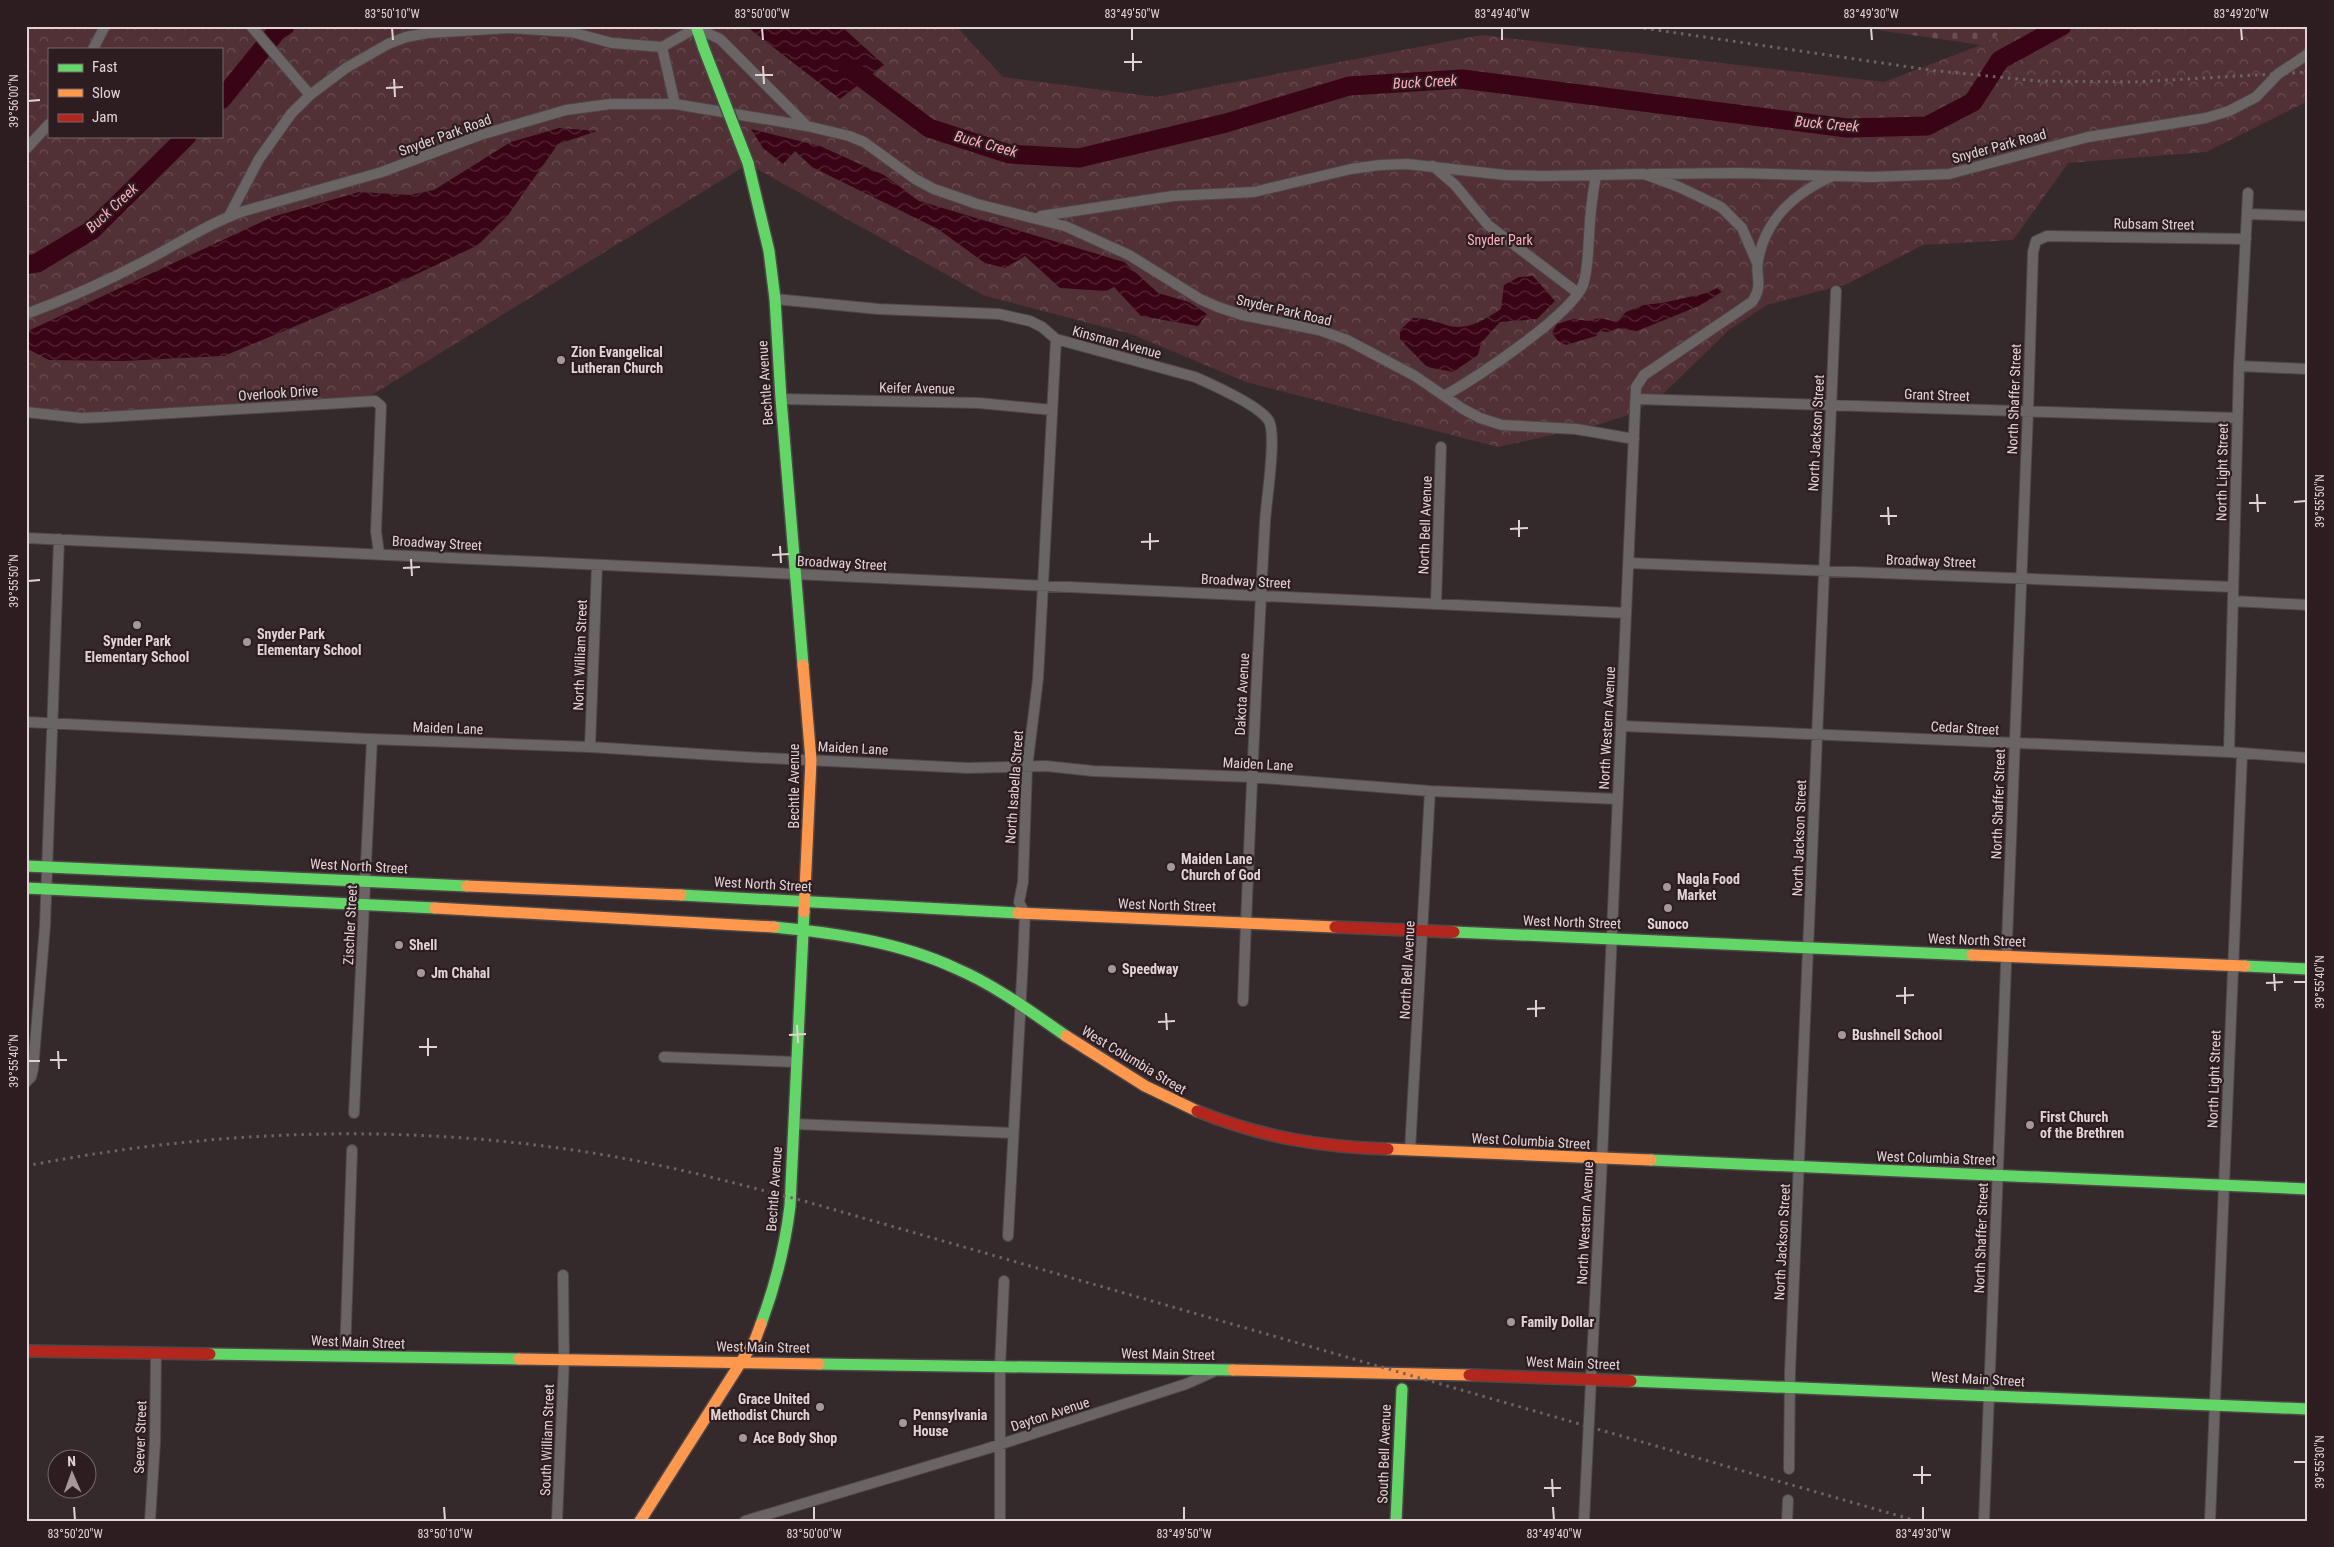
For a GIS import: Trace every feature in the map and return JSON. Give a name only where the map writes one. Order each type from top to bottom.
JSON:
[{"type":"main road","name":"Bechtle Avenue","points":[[640,1521],[755,1340],[771,1296],[786,1238],[806,901],[811,760],[781,399],[775,299],[768,251],[748,164],[696,27]]},
{"type":"main road","name":"West North Street","points":[[26,866],[806,901],[878,907],[1246,924],[2308,969]]},
{"type":"main road","points":[[26,888],[365,904],[803,929]]},
{"type":"main road","name":"West Columbia Street","points":[[803,929],[858,937],[936,960],[966,974],[1020,1006],[1155,1093],[1202,1115],[1245,1131],[1302,1143],[1602,1159],[2308,1189]]},
{"type":"main road","name":"West Main Street","points":[[26,1351],[1218,1370],[1591,1378],[2308,1409]]},
{"type":"main road","name":"South Bell Avenue","points":[[1396,1521],[1402,1389]]},
{"type":"street","points":[[94,48],[105,26]]},
{"type":"street","points":[[229,216],[274,136],[291,114],[310,95],[369,53],[406,37],[428,33],[510,28],[571,32],[612,43],[662,46],[696,27],[720,40],[807,126]]},
{"type":"street","points":[[253,29],[310,95]]},
{"type":"street","points":[[662,46],[675,104]]},
{"type":"street","name":"Snyder Park Road","points":[[1035,217],[1075,213],[1173,196],[1254,192],[1279,188],[1336,172],[1380,165],[1432,166],[1505,174],[1596,176],[1738,173],[1909,177],[1949,174],[2088,137],[2206,118],[2244,105],[2256,97],[2278,74],[2308,54]]},
{"type":"street","name":"Snyder Park Road","points":[[26,314],[79,293],[144,262],[229,216],[374,175],[480,136],[558,112],[610,104],[675,104],[807,126],[849,136],[864,142],[934,189],[977,204],[1035,217],[1072,229],[1129,255],[1218,307],[1242,315],[1319,330],[1348,340],[1415,376],[1480,418],[1502,425],[1576,429],[1634,439]]},
{"type":"street","points":[[26,148],[48,125]]},
{"type":"street","points":[[1432,166],[1454,186],[1488,226],[1578,293]]},
{"type":"street","name":"Snyder Park Road","points":[[1644,174],[1679,187],[1721,207],[1742,228],[1757,263]]},
{"type":"street","points":[[1444,396],[1501,360],[1569,305],[1578,293],[1586,272],[1590,210],[1596,176]]},
{"type":"street","name":"North Western Avenue","points":[[1584,1521],[1622,726],[1636,387],[1644,375],[1752,302],[1759,286],[1757,263],[1763,244],[1780,212],[1802,192],[1833,176]]},
{"type":"street","name":"North Light Street","points":[[2229,752],[2237,418],[2248,192]]},
{"type":"street","points":[[2247,214],[2308,216]]},
{"type":"street","name":"Rubsam Street","points":[[2061,236],[2246,240]]},
{"type":"street","name":"North Shaffer Street","points":[[1984,1521],[2028,411],[2032,252],[2036,241],[2041,238],[2061,236]]},
{"type":"street","name":"North Jackson Street","points":[[1789,1469],[1790,1386],[1836,291]]},
{"type":"street","name":"Kinsman Avenue","points":[[775,299],[878,309],[999,314],[1030,321],[1042,327],[1056,339],[1195,377],[1216,386],[1260,412],[1269,421],[1272,437],[1266,507]]},
{"type":"street","name":"North Isabella Street","points":[[1008,1236],[1025,914],[1019,902],[1023,882],[1027,768],[1038,679],[1056,339]]},
{"type":"street","points":[[2239,366],[2308,369]]},
{"type":"street","name":"Keifer Avenue","points":[[781,399],[979,403],[1052,410]]},
{"type":"street","name":"Grant Street","points":[[1636,399],[2237,418]]},
{"type":"street","name":"Overlook Drive","points":[[26,412],[81,418],[105,418],[375,401],[381,406],[376,531],[379,554]]},
{"type":"street","name":"North Bell Avenue","points":[[1436,604],[1441,447]]},
{"type":"street","name":"Dakota Avenue","points":[[1243,1002],[1251,777],[1266,507]]},
{"type":"street","name":"Broadway Street","points":[[26,538],[1626,613]]},
{"type":"street","points":[[27,1081],[33,1069],[46,889],[59,539]]},
{"type":"street","name":"Broadway Street","points":[[1628,563],[2233,586]]},
{"type":"street","name":"North William Street","points":[[590,747],[597,564]]},
{"type":"street","points":[[2233,601],[2308,605]]},
{"type":"street","name":"Maiden Lane","points":[[26,722],[372,739],[590,747],[968,768],[1027,768],[1046,766],[1093,771],[1251,777],[1430,791],[1618,799]]},
{"type":"street","name":"Cedar Street","points":[[1622,726],[2229,752],[2242,755],[2308,758]]},
{"type":"street","name":"Zischler Street","points":[[354,1113],[367,882],[372,739]]},
{"type":"street","name":"North Light Street","points":[[2210,1521],[2242,755]]},
{"type":"street","name":"North Bell Avenue","points":[[1410,1150],[1430,791]]},
{"type":"street","points":[[664,1057],[797,1062]]},
{"type":"street","points":[[794,1124],[1013,1134]]},
{"type":"street","points":[[345,1356],[352,1150]]},
{"type":"street","points":[[563,1275],[564,1360]]},
{"type":"street","points":[[1000,1521],[1000,1367],[1004,1281]]},
{"type":"street","name":"Seever Street","points":[[150,1521],[155,1442],[156,1353]]},
{"type":"street","name":"South William Street","points":[[557,1521],[564,1360]]},
{"type":"street","name":"Dayton Avenue","points":[[745,1521],[1000,1444],[1186,1384],[1218,1370]]},
{"type":"street","points":[[1787,1521],[1788,1500]]},
{"type":"green space","name":"Snyder Park","points":[[26,26],[956,26],[1003,77],[1156,97],[1482,35],[1884,82],[1981,45],[2013,26],[2308,26],[2308,101],[2206,152],[2068,163],[2013,240],[1923,245],[1847,284],[1767,305],[1729,330],[1661,396],[1631,414],[1597,425],[1498,447],[1246,382],[1131,334],[985,296],[748,164],[362,401],[81,418],[26,410]]},
{"type":"green space","points":[[1850,26],[2013,26],[1981,45]]},
{"type":"water","points":[[746,26],[841,26],[884,65],[840,99]]},
{"type":"water","points":[[559,128],[597,131],[558,144],[508,215],[478,245],[398,283],[224,356],[123,361],[49,360],[26,348],[26,332],[272,217],[359,192],[409,195],[434,190],[511,142]]},
{"type":"water","points":[[751,129],[820,146],[884,175],[919,201],[1124,262],[1158,293],[1189,302],[1207,314],[1198,326],[1141,316],[1114,287],[1106,291],[1060,288],[1025,256],[1005,268],[985,263],[938,229],[812,167],[795,151],[783,164],[763,148]]},
{"type":"water","points":[[1533,276],[1555,301],[1537,319],[1500,322],[1481,343],[1478,355],[1453,372],[1427,367],[1400,339],[1400,330],[1413,318],[1427,319],[1456,327],[1463,327],[1482,320],[1501,309],[1504,285],[1519,277]]},
{"type":"water","points":[[1717,288],[1722,292],[1699,306],[1637,331],[1618,328],[1608,332],[1600,331],[1596,336],[1566,345],[1558,341],[1552,333],[1557,324],[1573,319],[1589,321],[1600,318],[1617,322],[1626,312],[1643,305],[1662,303],[1707,293]]},
{"type":"waterway","name":"Buck Creek","points":[[222,99],[277,31],[285,26]]},
{"type":"waterway","name":"Buck Creek","points":[[846,66],[929,128],[1009,154],[1079,158],[1226,123],[1349,86],[1462,79],[1847,128],[1927,126],[1973,102],[2000,60],[2062,26]]},
{"type":"waterway","name":"Buck Creek","points":[[26,265],[37,263],[92,230],[185,138]]},
{"type":"railway","points":[[1629,26],[1937,71],[2039,81],[2135,82],[2308,72]]},
{"type":"railway","points":[[26,1166],[176,1143],[326,1134],[402,1135],[477,1139],[552,1147],[649,1163],[804,1201],[1917,1521]]},
{"type":"traffic: fast","points":[[696,26],[704,49]]},
{"type":"traffic: fast","points":[[704,49],[748,163]]},
{"type":"traffic: fast","points":[[748,163],[769,251],[775,299],[781,399],[803,665]]},
{"type":"traffic: fast","points":[[26,866],[467,886]]},
{"type":"traffic: fast","points":[[26,888],[435,908]]},
{"type":"traffic: fast","points":[[681,895],[1018,913]]},
{"type":"traffic: fast","points":[[761,1324],[779,1266],[790,1206],[804,912]]},
{"type":"traffic: fast","points":[[774,927],[866,940],[912,951],[934,959],[998,990],[1066,1036]]},
{"type":"traffic: fast","points":[[1454,932],[1972,955]]},
{"type":"traffic: fast","points":[[2245,966],[2308,969]]},
{"type":"traffic: fast","points":[[1651,1160],[2308,1189]]},
{"type":"traffic: fast","points":[[210,1354],[519,1359]]},
{"type":"traffic: fast","points":[[819,1364],[1233,1370]]},
{"type":"traffic: fast","points":[[1631,1381],[2308,1409]]},
{"type":"traffic: fast","points":[[1396,1521],[1402,1389]]},
{"type":"traffic: slow","points":[[803,665],[811,760],[804,912]]},
{"type":"traffic: slow","points":[[467,886],[681,895]]},
{"type":"traffic: slow","points":[[435,908],[774,927]]},
{"type":"traffic: slow","points":[[1018,913],[1335,927]]},
{"type":"traffic: slow","points":[[1972,955],[2245,966]]},
{"type":"traffic: slow","points":[[1066,1036],[1145,1086],[1197,1111]]},
{"type":"traffic: slow","points":[[1388,1149],[1651,1160]]},
{"type":"traffic: slow","points":[[640,1521],[755,1340],[761,1324]]},
{"type":"traffic: slow","points":[[519,1359],[819,1364]]},
{"type":"traffic: slow","points":[[1233,1370],[1469,1375]]},
{"type":"traffic: jam","points":[[1335,927],[1454,932]]},
{"type":"traffic: jam","points":[[1197,1111],[1244,1128],[1291,1139],[1338,1146],[1388,1149]]},
{"type":"traffic: jam","points":[[26,1351],[210,1354]]},
{"type":"traffic: jam","points":[[1469,1375],[1631,1381]]},
{"type":"place","name":"Zion Evangelical Lutheran Church","points":[[561,360]]},
{"type":"place","name":"Synder Park Elementary School","points":[[137,625]]},
{"type":"place","name":"Snyder Park Elementary School","points":[[247,642]]},
{"type":"place","name":"Maiden Lane Church of God","points":[[1171,867]]},
{"type":"place","name":"Nagla Food Market","points":[[1667,887]]},
{"type":"place","name":"Sunoco","points":[[1668,908]]},
{"type":"place","name":"Shell","points":[[399,945]]},
{"type":"place","name":"Speedway","points":[[1112,969]]},
{"type":"place","name":"Jm Chahal","points":[[421,973]]},
{"type":"place","name":"Bushnell School","points":[[1842,1035]]},
{"type":"place","name":"First Church of the Brethren","points":[[2030,1125]]},
{"type":"place","name":"Family Dollar","points":[[1511,1322]]},
{"type":"place","name":"Grace United Methodist Church","points":[[820,1407]]},
{"type":"place","name":"Pennsylvania House","points":[[903,1423]]},
{"type":"place","name":"Ace Body Shop","points":[[743,1438]]}]
